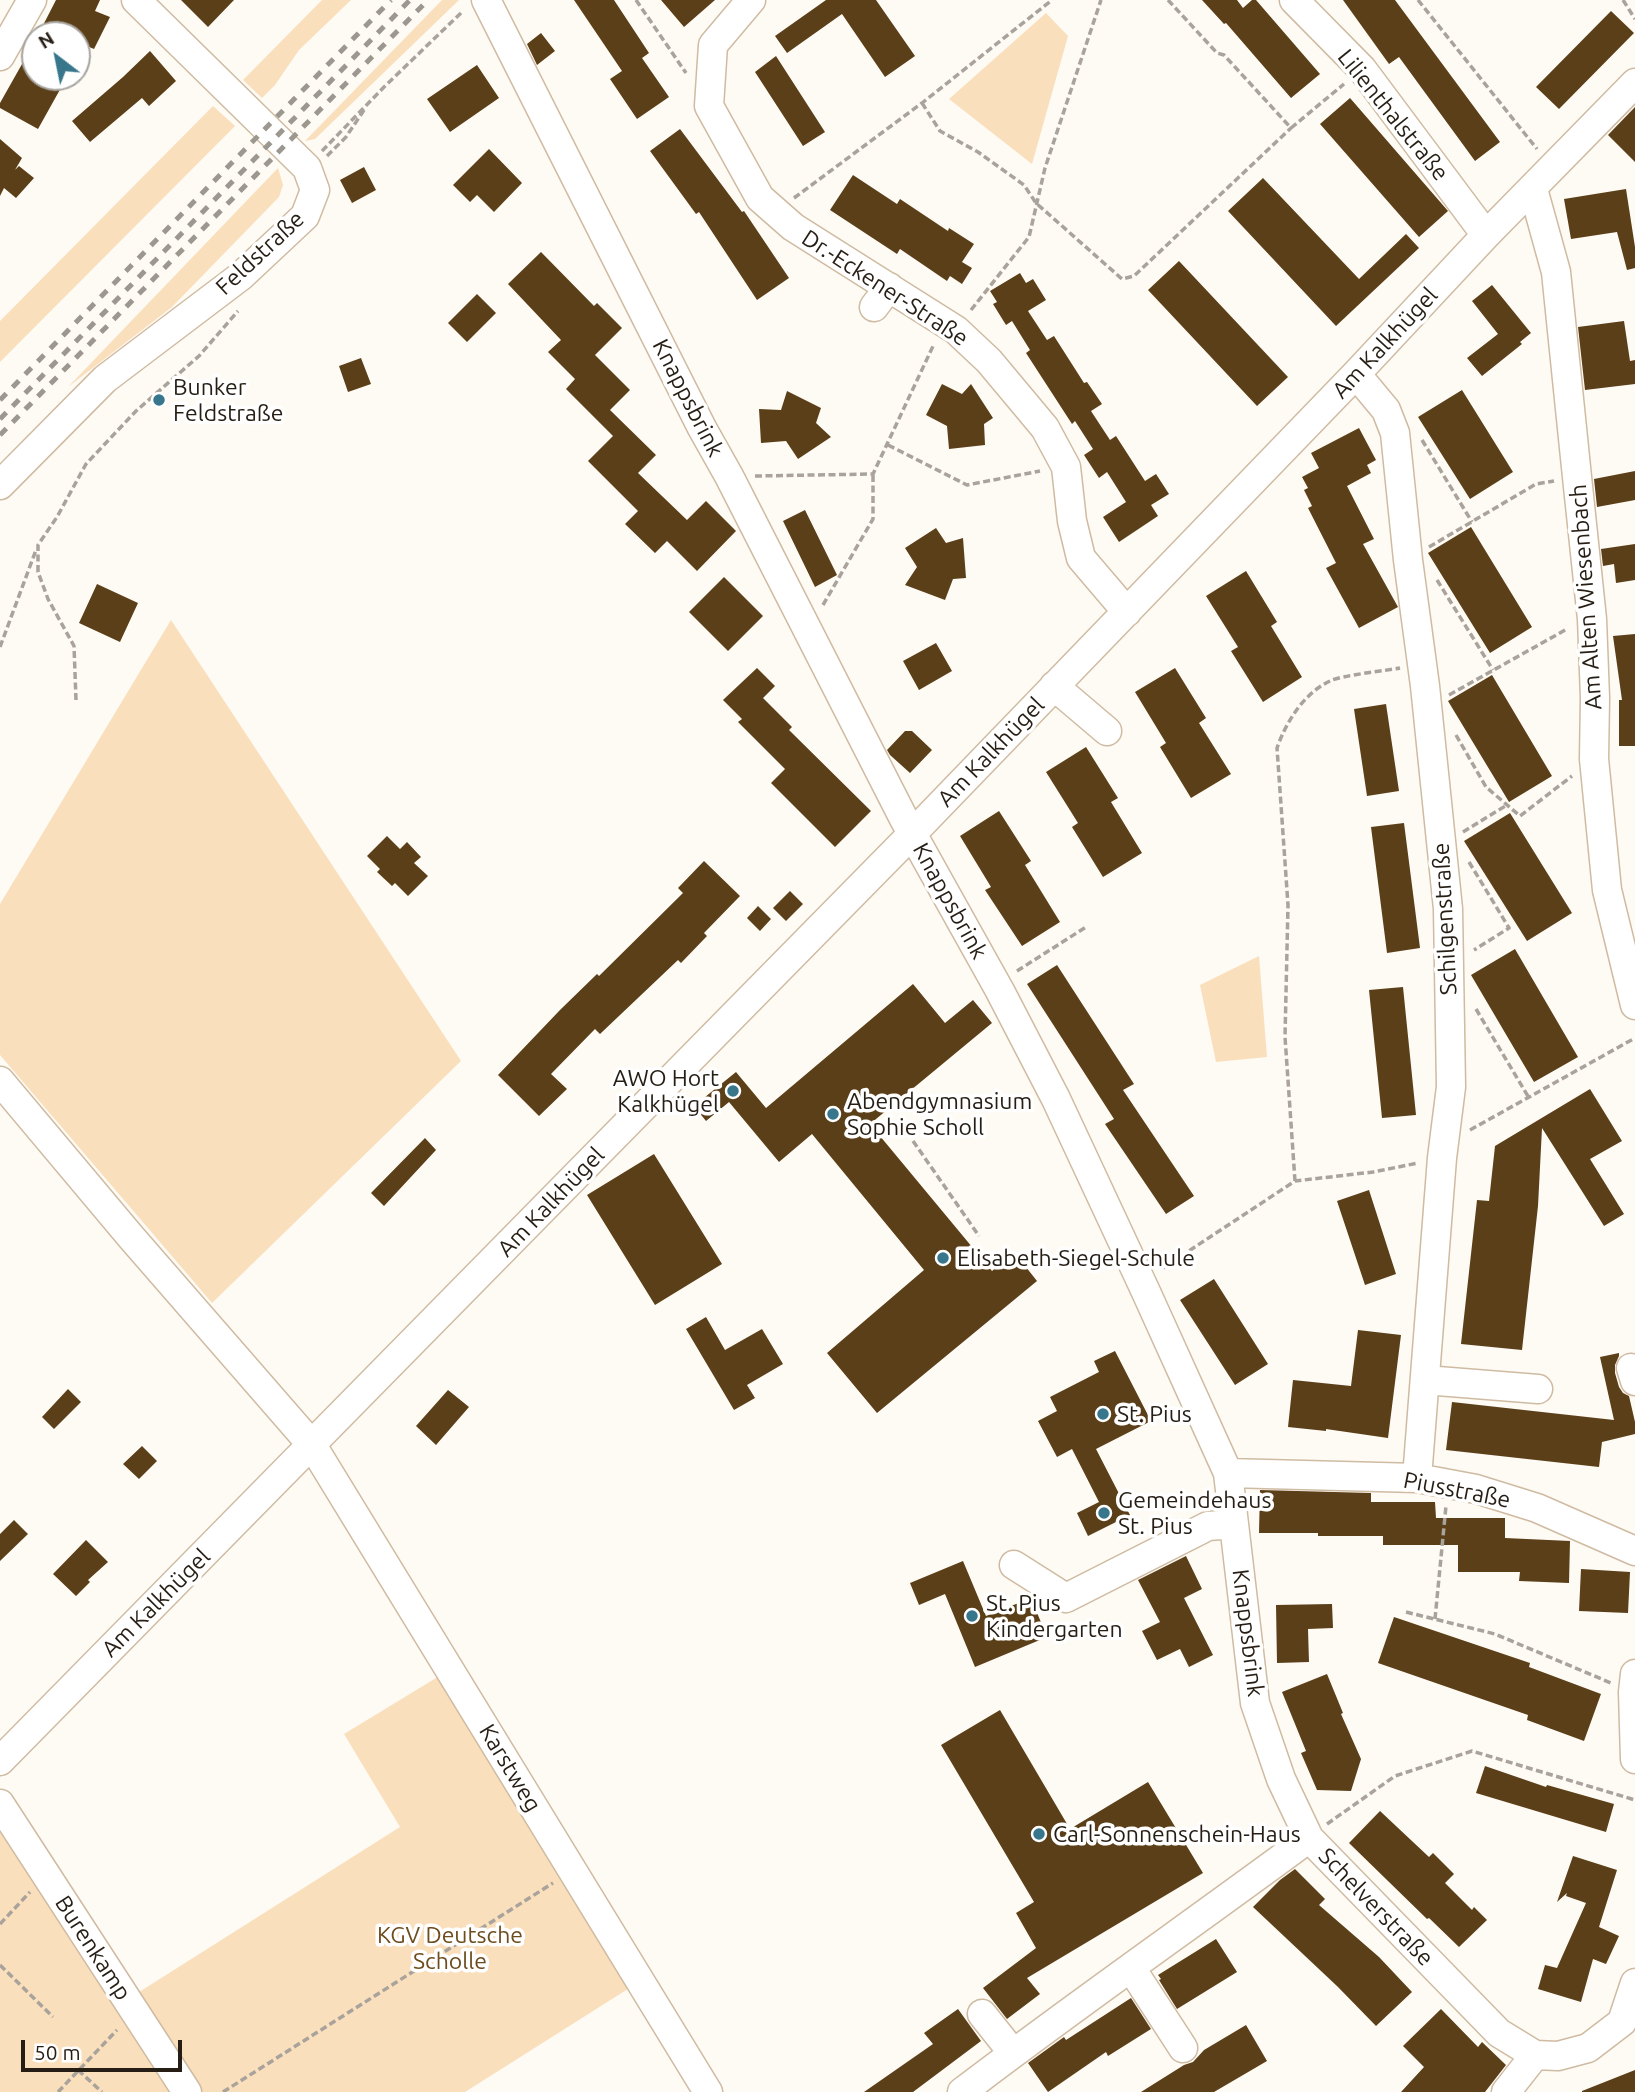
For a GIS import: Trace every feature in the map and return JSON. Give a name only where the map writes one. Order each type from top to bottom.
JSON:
[{"type":"street","points":[[0,55],[32,0]]},
{"type":"street","points":[[136,0],[310,173]]},
{"type":"street","name":"Dr.-Eckener-Straße","points":[[751,0],[713,45],[709,106],[760,198],[881,297],[950,326],[989,361],[1045,428],[1066,467],[1072,521],[1081,558],[1127,611]]},
{"type":"street","name":"Lilienthalstraße","points":[[1294,0],[1362,69],[1486,235]]},
{"type":"street","name":"Knappsbrink","points":[[476,4],[729,477],[912,834],[996,984],[1056,1099],[1146,1292],[1228,1473],[1255,1703],[1281,1779],[1309,1838]]},
{"type":"street","name":"Am Kalkhügel","points":[[0,1761],[912,834],[1635,83]]},
{"type":"street","name":"Feldstraße","points":[[0,485],[105,379],[241,276],[305,216],[315,190],[310,173]]},
{"type":"street","name":"Am Alten Wiesenbach","points":[[1533,189],[1556,272],[1592,618],[1594,759],[1607,890],[1635,1005]]},
{"type":"street","name":"Schilgenstraße","points":[[1356,374],[1386,410],[1395,433],[1448,909],[1451,1087],[1443,1152],[1417,1478]]},
{"type":"street","points":[[1054,686],[1107,731]]},
{"type":"street","points":[[0,1081],[131,1237],[313,1445]]},
{"type":"street","points":[[1425,1380],[1538,1389]]},
{"type":"street","name":"Karstweg","points":[[313,1445],[708,2092]]},
{"type":"street","name":"Piusstraße","points":[[1228,1473],[1417,1478],[1476,1489],[1537,1508],[1635,1551]]},
{"type":"street","points":[[1014,1565],[1066,1598],[1208,1526],[1234,1524]]},
{"type":"street","points":[[1634,1683],[1635,1759]]},
{"type":"street","name":"Burenkamp","points":[[0,1804],[187,2092]]},
{"type":"street","name":"Schelverstraße","points":[[962,2092],[1309,1838],[1499,2033],[1535,2055]]},
{"type":"street","points":[[1131,1968],[1183,2048]]},
{"type":"street","points":[[1506,2092],[1535,2055],[1558,2056],[1588,2048],[1622,2022],[1635,1983]]},
{"type":"street","points":[[982,2014],[1013,2053]]},
{"type":"path","points":[[636,0],[688,75]]},
{"type":"path","points":[[776,212],[922,103],[1052,0]]},
{"type":"path","points":[[801,617],[825,604],[873,519],[873,474],[950,326],[1029,237],[1045,168],[1101,0]]},
{"type":"path","points":[[1168,0],[1217,52],[1224,55],[1291,128]]},
{"type":"path","points":[[1418,0],[1552,169]]},
{"type":"path","points":[[1633,0],[1625,2],[1635,19]]},
{"type":"path","points":[[338,134],[476,4]]},
{"type":"path","points":[[922,103],[940,131],[978,152],[1024,185],[1036,203],[1122,279],[1134,276],[1291,128],[1362,69]]},
{"type":"path","points":[[310,173],[345,137],[369,103]]},
{"type":"path","points":[[0,647],[38,545],[86,464],[136,411],[188,366]]},
{"type":"path","points":[[1395,433],[1411,423],[1472,522]]},
{"type":"path","points":[[888,445],[967,485],[1066,467]]},
{"type":"path","points":[[729,477],[873,474]]},
{"type":"path","points":[[1408,560],[1536,484],[1577,477]]},
{"type":"path","points":[[38,545],[38,572],[48,599],[74,646],[76,700]]},
{"type":"path","points":[[1434,577],[1493,670]]},
{"type":"path","points":[[1439,701],[1572,626],[1592,618]]},
{"type":"path","points":[[1295,1181],[1285,1037],[1288,905],[1277,748],[1283,730],[1303,701],[1331,680],[1422,665]]},
{"type":"path","points":[[1453,730],[1486,787],[1520,816],[1594,759]]},
{"type":"path","points":[[1454,838],[1507,805]]},
{"type":"path","points":[[1449,965],[1509,928],[1468,860]]},
{"type":"path","points":[[996,984],[1086,927]]},
{"type":"path","points":[[1475,1009],[1529,1098]]},
{"type":"path","points":[[1146,1292],[1155,1273],[1295,1181],[1373,1172],[1443,1152],[1529,1098],[1635,1038]]},
{"type":"path","points":[[913,1141],[979,1236]]},
{"type":"path","points":[[1435,1619],[1448,1484]]},
{"type":"path","points":[[1406,1612],[1495,1634],[1634,1683]]},
{"type":"path","points":[[1309,1838],[1395,1776],[1472,1751],[1635,1800]]},
{"type":"path","points":[[223,2092],[572,1870]]},
{"type":"path","points":[[0,1924],[46,1875]]},
{"type":"path","points":[[0,1965],[53,2017]]},
{"type":"path","points":[[58,2092],[134,2012]]},
{"type":"path","points":[[78,2070],[102,2092]]},
{"type":"green space","points":[[322,0],[351,0],[299,50],[275,85],[262,98],[243,80]]},
{"type":"green space","points":[[442,0],[459,0],[315,139],[305,141]]},
{"type":"green space","points":[[1046,13],[1068,36],[1032,164],[949,99]]},
{"type":"green space","points":[[213,106],[235,126],[0,362],[0,321]]},
{"type":"green space","points":[[278,168],[283,185],[279,197],[172,307],[68,387]]},
{"type":"green space","points":[[171,620],[461,1061],[212,1303],[0,1055],[0,904]]},
{"type":"green space","points":[[1259,956],[1267,1057],[1216,1062],[1200,985]]},
{"type":"green space","name":"KGV Deutsche Scholle","points":[[441,1675],[631,1987],[465,2092],[0,2092],[0,1796],[136,1994],[400,1827],[344,1734]]},
{"type":"building","points":[[56,0],[100,0],[95,11],[110,17],[94,49],[91,48],[91,21],[45,21]]},
{"type":"building","points":[[181,0],[234,0],[208,27]]},
{"type":"building","points":[[574,0],[614,0],[649,53],[642,58],[669,97],[637,119],[610,79],[622,71]]},
{"type":"building","points":[[661,0],[715,0],[684,27]]},
{"type":"building","points":[[826,0],[876,0],[915,56],[885,77],[842,14],[787,53],[775,36]]},
{"type":"building","points":[[1202,0],[1237,0],[1243,8],[1256,0],[1320,74],[1291,98],[1226,23],[1224,24]]},
{"type":"building","points":[[1343,0],[1395,0],[1500,142],[1475,161],[1399,57],[1389,64]]},
{"type":"building","points":[[1611,11],[1634,33],[1559,109],[1536,87]]},
{"type":"building","points":[[541,33],[555,51],[537,65],[527,44]]},
{"type":"building","points":[[150,51],[176,81],[149,106],[142,98],[90,142],[72,121]]},
{"type":"building","points":[[776,56],[825,132],[803,146],[755,72]]},
{"type":"building","points":[[477,65],[499,98],[450,132],[427,99]]},
{"type":"building","points":[[21,66],[21,91],[59,91],[38,129],[0,108],[0,103]]},
{"type":"building","points":[[1350,98],[1448,211],[1419,237],[1320,124]]},
{"type":"building","points":[[1635,107],[1635,162],[1608,135]]},
{"type":"building","points":[[680,129],[742,212],[744,211],[789,278],[757,300],[699,212],[696,214],[650,151]]},
{"type":"building","points":[[0,139],[22,158],[15,170],[19,166],[34,178],[16,198],[4,188],[0,196]]},
{"type":"building","points":[[489,149],[522,183],[494,212],[477,195],[470,202],[453,185]]},
{"type":"building","points":[[364,167],[376,190],[352,203],[340,180]]},
{"type":"building","points":[[853,175],[897,204],[900,199],[948,231],[949,228],[974,244],[962,262],[972,268],[962,284],[950,276],[947,281],[900,249],[897,254],[830,210]]},
{"type":"building","points":[[1263,178],[1359,279],[1406,234],[1419,248],[1336,326],[1228,211]]},
{"type":"building","points":[[1626,189],[1635,247],[1635,268],[1627,270],[1617,232],[1571,239],[1564,199]]},
{"type":"building","points":[[541,252],[594,306],[597,303],[622,328],[595,355],[630,390],[610,410],[656,455],[638,473],[687,520],[706,501],[736,531],[697,571],[667,541],[655,553],[625,524],[638,511],[588,461],[613,436],[566,389],[575,379],[548,352],[561,340],[508,284]]},
{"type":"building","points":[[1179,261],[1288,377],[1257,406],[1148,290]]},
{"type":"building","points":[[1020,273],[1026,283],[1033,279],[1046,300],[1028,311],[1047,340],[1054,336],[1084,383],[1087,382],[1102,404],[1091,411],[1110,440],[1116,436],[1145,481],[1156,474],[1169,494],[1151,505],[1158,516],[1119,542],[1103,517],[1126,502],[1107,472],[1099,478],[1084,455],[1093,449],[1075,421],[1072,424],[1026,353],[1030,350],[1012,321],[1006,325],[993,304],[997,302],[990,291]]},
{"type":"building","points":[[1492,285],[1531,333],[1520,342],[1522,344],[1482,376],[1467,358],[1498,334],[1472,301]]},
{"type":"building","points":[[477,294],[496,313],[467,342],[448,323]]},
{"type":"building","points":[[1624,321],[1630,361],[1635,360],[1635,384],[1585,390],[1578,327]]},
{"type":"building","points":[[361,358],[371,384],[348,392],[339,366]]},
{"type":"building","points":[[942,384],[962,394],[971,384],[993,418],[984,424],[985,445],[949,449],[947,426],[926,415]]},
{"type":"building","points":[[1462,390],[1513,472],[1470,499],[1418,417]]},
{"type":"building","points":[[787,391],[821,408],[816,423],[831,437],[798,459],[786,441],[761,443],[759,409],[781,410]]},
{"type":"building","points":[[1359,428],[1376,460],[1367,465],[1371,473],[1347,486],[1374,539],[1363,544],[1398,607],[1359,628],[1326,568],[1336,563],[1308,508],[1312,506],[1304,490],[1308,488],[1302,477],[1319,468],[1311,453]]},
{"type":"building","points":[[1635,471],[1635,500],[1597,507],[1594,479]]},
{"type":"building","points":[[805,510],[837,575],[815,587],[783,521]]},
{"type":"building","points":[[1471,527],[1532,627],[1490,653],[1428,553]]},
{"type":"building","points":[[936,528],[946,543],[963,538],[966,578],[953,579],[945,600],[905,585],[917,567],[905,548]]},
{"type":"building","points":[[1635,544],[1635,580],[1616,583],[1614,564],[1603,566],[1601,549]]},
{"type":"building","points":[[1246,571],[1277,622],[1271,626],[1302,677],[1263,702],[1231,651],[1238,647],[1206,596]]},
{"type":"building","points":[[724,577],[763,616],[728,651],[689,612]]},
{"type":"building","points":[[97,584],[138,603],[120,642],[79,623]]},
{"type":"building","points":[[1635,634],[1635,746],[1619,746],[1619,700],[1622,700],[1613,636]]},
{"type":"building","points":[[936,643],[952,671],[919,690],[903,661]]},
{"type":"building","points":[[757,668],[775,686],[763,698],[792,727],[789,730],[871,811],[835,847],[771,783],[785,769],[738,722],[742,719],[723,700]]},
{"type":"building","points":[[1175,668],[1206,718],[1199,723],[1231,774],[1191,798],[1160,747],[1166,743],[1135,692]]},
{"type":"building","points":[[1492,675],[1552,776],[1509,802],[1448,701]]},
{"type":"building","points":[[1386,704],[1399,791],[1367,796],[1354,709]]},
{"type":"building","points":[[905,731],[912,731],[932,750],[910,773],[887,750]]},
{"type":"building","points":[[1086,747],[1118,798],[1111,802],[1142,853],[1103,877],[1072,827],[1078,823],[1046,772]]},
{"type":"building","points":[[999,811],[1031,861],[1025,865],[1060,922],[1022,946],[985,890],[991,887],[960,836]]},
{"type":"building","points":[[1510,813],[1572,913],[1527,941],[1464,841]]},
{"type":"building","points":[[1404,823],[1420,948],[1387,953],[1371,827]]},
{"type":"building","points":[[387,836],[400,849],[407,842],[421,857],[414,863],[428,876],[408,896],[395,883],[392,886],[377,872],[380,869],[367,856]]},
{"type":"building","points":[[704,861],[740,896],[704,933],[707,936],[681,963],[678,960],[600,1034],[595,1029],[551,1074],[567,1089],[539,1116],[498,1075],[560,1010],[597,974],[599,976],[683,893],[678,888]]},
{"type":"building","points":[[790,891],[803,904],[786,921],[773,908]]},
{"type":"building","points":[[758,906],[771,919],[760,931],[747,918]]},
{"type":"building","points":[[1515,949],[1578,1057],[1534,1082],[1471,975]]},
{"type":"building","points":[[1057,965],[1134,1084],[1123,1090],[1194,1196],[1166,1214],[1105,1124],[1114,1119],[1027,984]]},
{"type":"building","points":[[913,984],[945,1023],[973,1000],[992,1023],[870,1124],[992,1271],[1014,1252],[1037,1281],[877,1413],[827,1353],[924,1270],[812,1134],[779,1162],[729,1102],[706,1121],[694,1106],[736,1072],[766,1108]]},
{"type":"building","points":[[1403,987],[1416,1115],[1382,1118],[1369,990]]},
{"type":"building","points":[[1590,1089],[1622,1141],[1590,1159],[1624,1214],[1604,1226],[1542,1128],[1538,1206],[1522,1350],[1461,1344],[1477,1200],[1489,1201],[1495,1146]]},
{"type":"building","points":[[425,1138],[436,1150],[384,1206],[371,1193]]},
{"type":"building","points":[[654,1154],[722,1264],[655,1305],[587,1195]]},
{"type":"building","points":[[1369,1190],[1396,1274],[1365,1285],[1337,1201]]},
{"type":"building","points":[[1214,1279],[1268,1364],[1235,1385],[1180,1300]]},
{"type":"building","points":[[706,1317],[725,1350],[762,1329],[783,1364],[747,1385],[755,1398],[734,1410],[686,1329]]},
{"type":"building","points":[[1358,1330],[1401,1335],[1388,1438],[1326,1429],[1288,1427],[1293,1380],[1351,1386]]},
{"type":"building","points":[[1115,1351],[1151,1421],[1096,1449],[1130,1515],[1088,1536],[1077,1513],[1099,1502],[1072,1449],[1057,1457],[1038,1421],[1057,1411],[1050,1397],[1099,1372],[1094,1361]]},
{"type":"building","points":[[1619,1353],[1615,1373],[1619,1387],[1629,1396],[1635,1434],[1602,1442],[1599,1467],[1446,1450],[1452,1402],[1614,1420],[1600,1357]]},
{"type":"building","points":[[68,1389],[81,1402],[54,1429],[42,1417]]},
{"type":"building","points":[[448,1390],[469,1407],[436,1445],[416,1426]]},
{"type":"building","points":[[142,1446],[157,1461],[139,1479],[123,1464]]},
{"type":"building","points":[[1260,1490],[1371,1493],[1371,1502],[1435,1502],[1436,1518],[1505,1518],[1505,1538],[1570,1541],[1569,1583],[1519,1581],[1520,1572],[1458,1572],[1458,1545],[1383,1545],[1383,1536],[1259,1533]]},
{"type":"building","points":[[14,1520],[28,1534],[0,1561],[0,1534]]},
{"type":"building","points":[[86,1540],[108,1562],[88,1580],[90,1582],[76,1596],[53,1574]]},
{"type":"building","points":[[1186,1556],[1202,1589],[1184,1598],[1213,1655],[1189,1667],[1180,1649],[1157,1660],[1142,1631],[1160,1622],[1138,1580]]},
{"type":"building","points":[[963,1561],[986,1616],[1031,1598],[1047,1637],[975,1667],[945,1594],[919,1605],[910,1583]]},
{"type":"building","points":[[1581,1569],[1630,1572],[1628,1613],[1579,1611]]},
{"type":"building","points":[[1332,1604],[1333,1628],[1308,1629],[1309,1662],[1277,1663],[1276,1605]]},
{"type":"building","points":[[1394,1617],[1530,1663],[1529,1667],[1601,1694],[1584,1741],[1527,1720],[1528,1715],[1378,1663]]},
{"type":"building","points":[[1327,1674],[1361,1759],[1351,1791],[1317,1790],[1301,1753],[1306,1751],[1282,1692]]},
{"type":"building","name":"Carl-Sonnenschein-Haus","points":[[1000,1710],[1070,1829],[1148,1782],[1203,1873],[1027,1978],[1040,1994],[1007,2019],[983,1988],[1036,1948],[1016,1913],[1034,1902],[941,1745]]},
{"type":"building","points":[[1485,1766],[1546,1787],[1547,1785],[1614,1804],[1606,1832],[1476,1793]]},
{"type":"building","points":[[1380,1811],[1429,1857],[1433,1853],[1454,1874],[1445,1883],[1472,1910],[1474,1907],[1487,1920],[1459,1947],[1349,1843]]},
{"type":"building","points":[[1573,1856],[1617,1870],[1599,1927],[1619,1936],[1606,1964],[1593,1959],[1581,2002],[1538,1989],[1545,1965],[1557,1968],[1586,1903],[1566,1896],[1567,1893],[1557,1902]]},
{"type":"building","points":[[1295,1869],[1325,1899],[1319,1905],[1379,1957],[1412,1992],[1376,2026],[1253,1907]]},
{"type":"building","points":[[1216,1939],[1237,1972],[1177,2009],[1158,1975]]},
{"type":"building","points":[[1131,1998],[1151,2029],[1108,2056],[1106,2052],[1048,2092],[1028,2063],[1064,2037],[1066,2040]]},
{"type":"building","points":[[958,2009],[981,2041],[913,2092],[864,2092],[933,2044],[924,2033]]},
{"type":"building","points":[[1441,2009],[1478,2047],[1482,2042],[1506,2065],[1485,2092],[1401,2092],[1424,2067],[1403,2046]]},
{"type":"building","points":[[1246,2025],[1267,2061],[1214,2092],[1141,2092],[1193,2062],[1204,2050]]},
{"type":"building","points":[[1635,2070],[1635,2092],[1582,2092],[1582,2091]]},
{"type":"railway","points":[[0,400],[391,0]]},
{"type":"railway","points":[[0,419],[410,0]]},
{"type":"railway","points":[[0,435],[428,0]]},
{"type":"place","name":"Bunker Feldstraße","points":[[159,400]]},
{"type":"place","name":"AWO Hort Kalkhügel","points":[[733,1091]]},
{"type":"place","name":"Abendgymnasium Sophie Scholl","points":[[833,1114]]},
{"type":"place","name":"Elisabeth-Siegel-Schule","points":[[943,1258]]},
{"type":"place","name":"St. Pius","points":[[1103,1414]]},
{"type":"place","name":"Gemeindehaus St. Pius","points":[[1104,1513]]},
{"type":"place","name":"St. Pius Kindergarten","points":[[972,1616]]},
{"type":"place","name":"Carl-Sonnenschein-Haus","points":[[1039,1834]]}]
